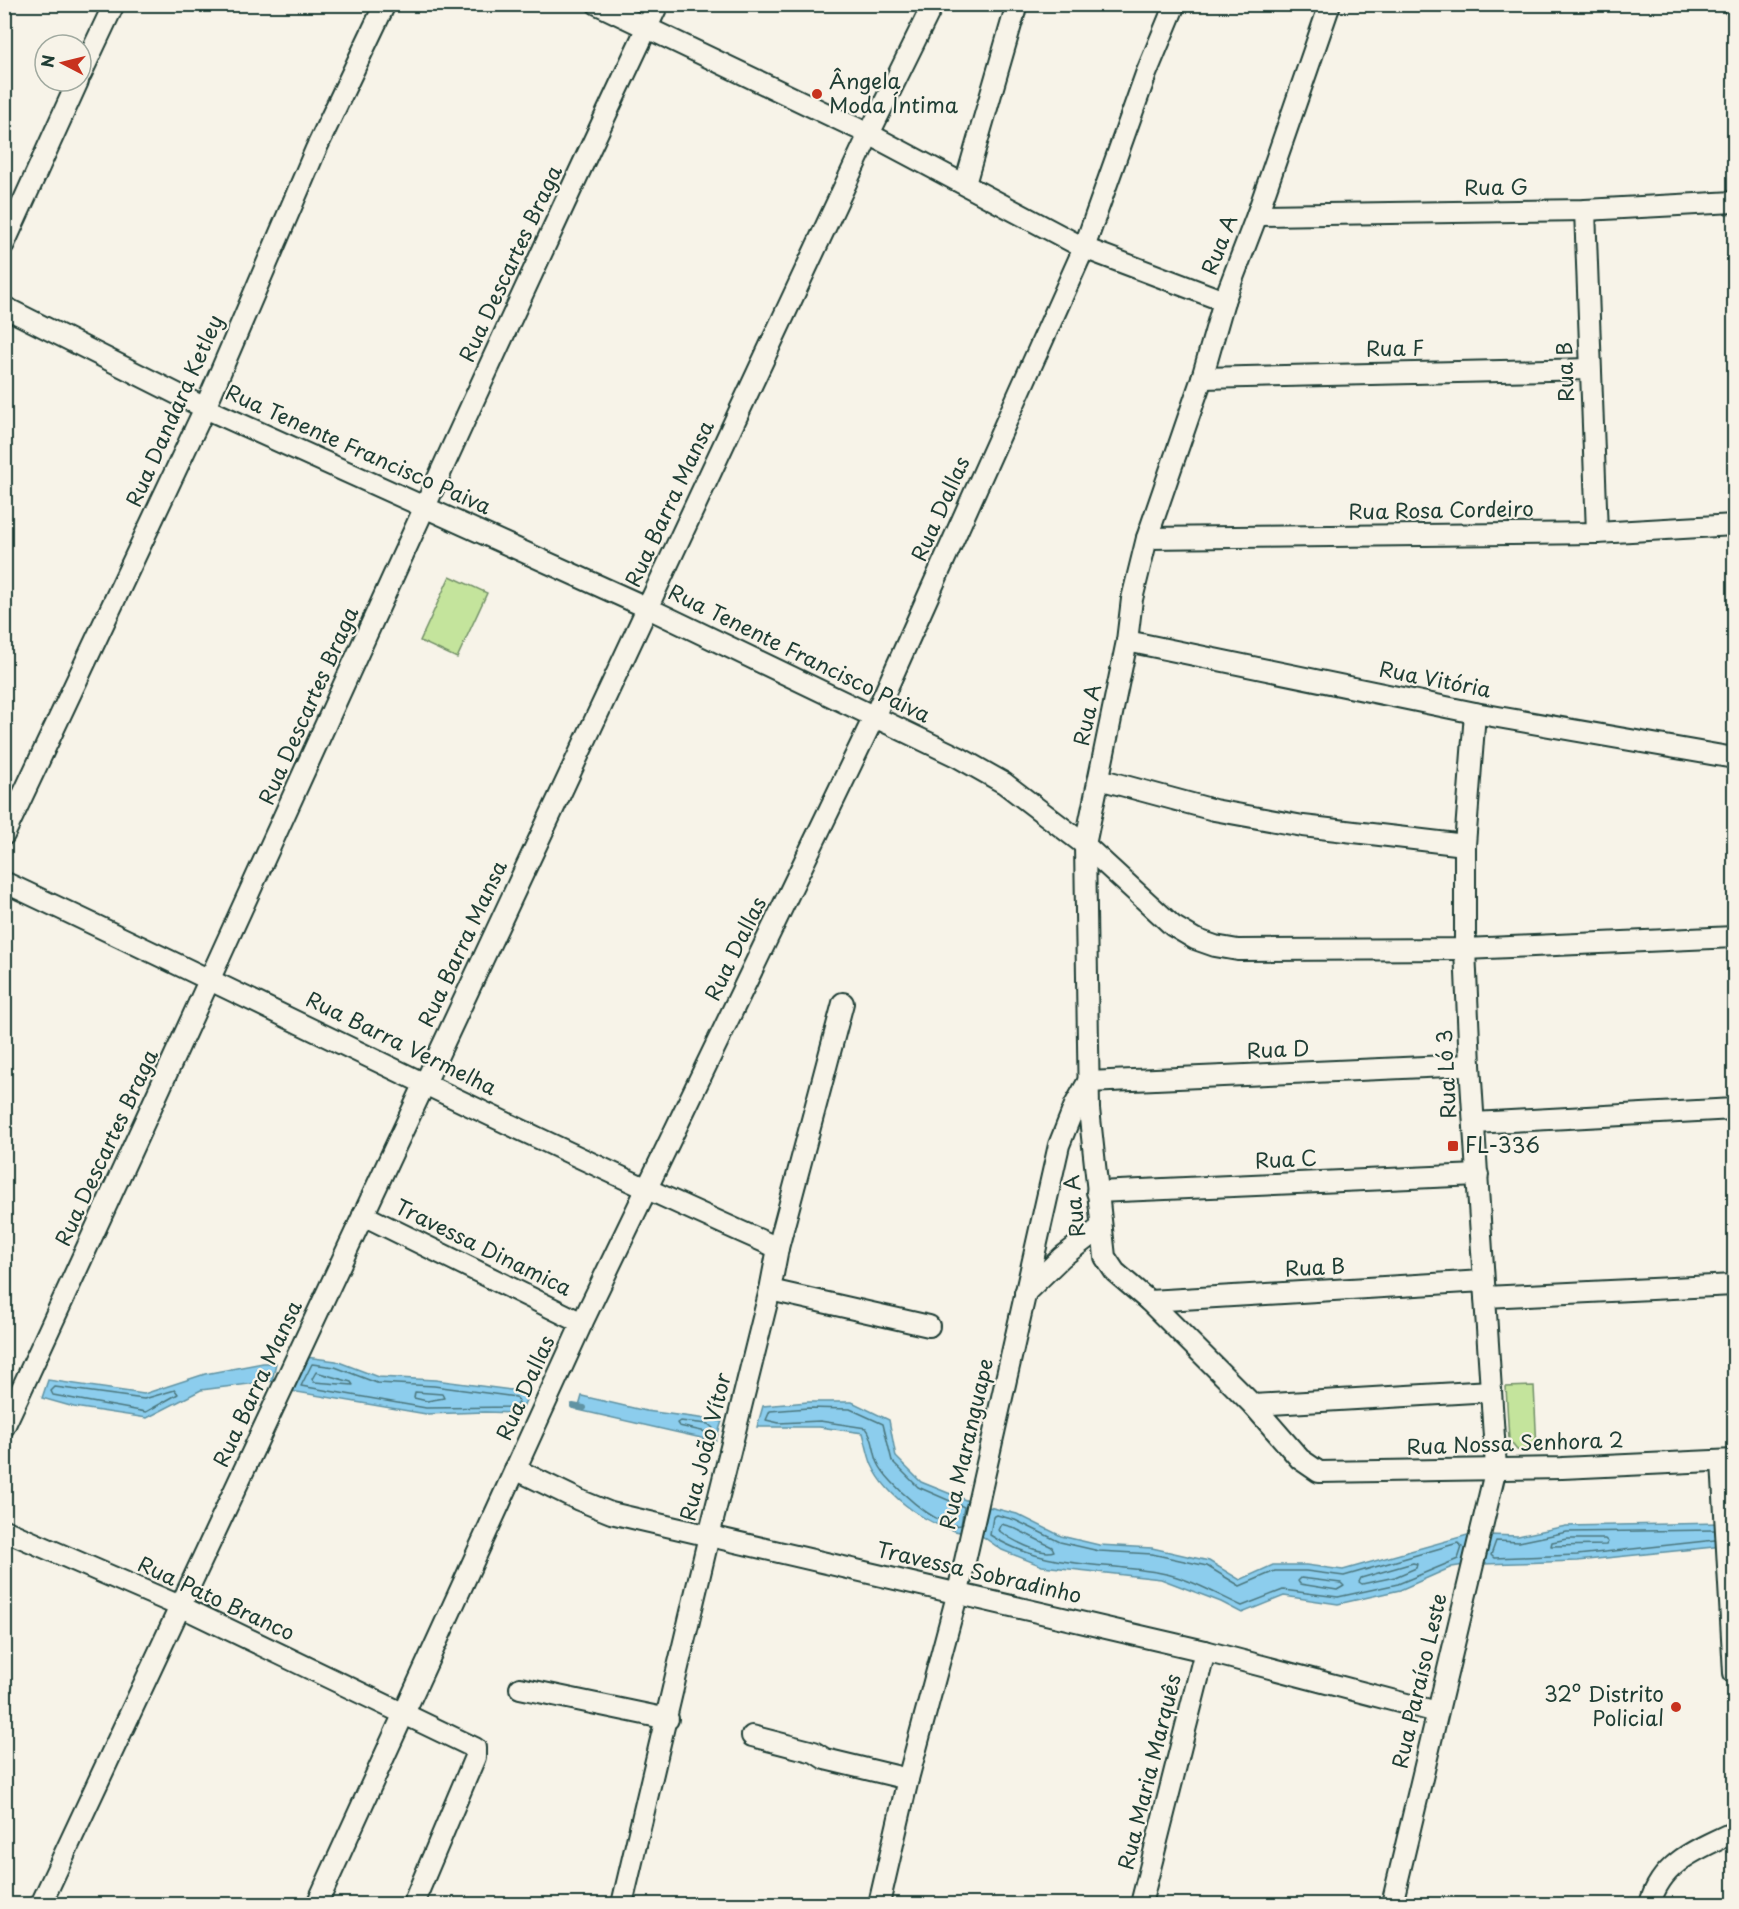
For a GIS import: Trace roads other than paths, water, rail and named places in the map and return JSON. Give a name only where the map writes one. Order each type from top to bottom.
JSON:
[{"type":"street","points":[[93,49],[114,4]]},
{"type":"street","name":"Rua Dandara Ketley","points":[[4,835],[204,408],[316,149],[385,4]]},
{"type":"street","points":[[597,4],[646,30],[869,134],[1084,248],[1224,301]]},
{"type":"street","name":"Rua Descartes Braga","points":[[4,1427],[212,979],[425,506],[658,4]]},
{"type":"street","name":"Rua Barra Mansa","points":[[41,1905],[182,1608],[363,1215],[869,134],[933,4]]},
{"type":"street","points":[[965,184],[1017,4]]},
{"type":"street","name":"Rua Dallas","points":[[317,1905],[582,1323],[874,717],[1084,248],[1146,74],[1175,4]]},
{"type":"street","name":"Rua A","points":[[1300,1460],[1253,1404],[1149,1301],[1115,1272],[1105,1257],[1100,1228],[1088,1082],[1085,845],[1127,641],[1131,599],[1147,538],[1202,378],[1224,301],[1257,215],[1330,4]]},
{"type":"street","points":[[4,244],[73,93]]},
{"type":"street","name":"Rua G","points":[[1257,215],[1585,210],[1734,202]]},
{"type":"street","name":"Rua B","points":[[1585,210],[1597,533]]},
{"type":"street","name":"Rua Tenente Francisco Paiva","points":[[4,307],[204,408],[648,608],[958,757],[1004,783],[1085,845],[1173,926],[1195,939],[1215,946],[1238,950],[1465,949],[1734,937]]},
{"type":"street","name":"Rua F","points":[[1202,378],[1590,369]]},
{"type":"street","name":"Rua Rosa Cordeiro","points":[[1147,538],[1597,533],[1734,525]]},
{"type":"street","name":"Rua Vitória","points":[[1127,641],[1475,713],[1734,758]]},
{"type":"street","name":"Rua Ló 3","points":[[1475,713],[1465,845],[1465,949],[1470,1065],[1496,1468]]},
{"type":"street","points":[[1099,779],[1214,810],[1292,824],[1465,845]]},
{"type":"street","name":"Rua Barra Vermelha","points":[[4,882],[212,979],[647,1190],[778,1248]]},
{"type":"street","name":"Rua João Vítor","points":[[622,1905],[770,1290],[778,1248],[843,1003]]},
{"type":"street","name":"Rua D","points":[[1088,1082],[1470,1065]]},
{"type":"street","name":"Rua Maranguape","points":[[879,1905],[908,1779],[958,1592],[1059,1145],[1075,1105],[1088,1082]]},
{"type":"street","points":[[1474,1123],[1734,1109]]},
{"type":"street","name":"Rua C","points":[[1097,1192],[1478,1175]]},
{"type":"street","name":"Travessa Dinamica","points":[[363,1215],[582,1323]]},
{"type":"street","points":[[1025,1293],[1062,1257],[1100,1228]]},
{"type":"street","name":"Rua B","points":[[1149,1301],[1484,1289],[1734,1285]]},
{"type":"street","points":[[770,1290],[929,1326]]},
{"type":"street","points":[[1253,1404],[1491,1391]]},
{"type":"street","name":"Rua Nossa Senhora 2","points":[[1300,1460],[1319,1472],[1330,1473],[1562,1468],[1728,1460]]},
{"type":"street","points":[[1728,1460],[1734,1673]]},
{"type":"street","name":"Rua Paraíso Leste","points":[[1392,1905],[1496,1468]]},
{"type":"street","name":"Travessa Sobradinho","points":[[515,1469],[611,1513],[1205,1651],[1437,1712]]},
{"type":"street","name":"Rua Pato Branco","points":[[4,1530],[182,1608],[475,1748],[476,1752],[413,1905]]},
{"type":"street","name":"Rua Maria Marquês","points":[[1141,1905],[1205,1651]]},
{"type":"street","points":[[520,1688],[668,1719]]},
{"type":"street","points":[[752,1736],[814,1752],[825,1759],[908,1779]]},
{"type":"street","points":[[1650,1905],[1664,1874],[1676,1863],[1734,1832]]},
{"type":"water","points":[[306,1357],[336,1361],[378,1377],[435,1380],[519,1391],[528,1396],[520,1413],[426,1414],[291,1391]]},
{"type":"water","points":[[263,1363],[276,1363],[272,1381],[201,1390],[147,1418],[74,1407],[42,1398],[48,1380],[144,1394],[205,1374]]},
{"type":"water","points":[[582,1396],[646,1411],[722,1421],[716,1440],[706,1439],[578,1410]]},
{"type":"water","points":[[808,1402],[852,1402],[889,1420],[896,1457],[921,1482],[973,1503],[965,1533],[938,1525],[911,1510],[899,1500],[888,1489],[872,1465],[863,1433],[819,1427],[757,1427],[763,1406]]},
{"type":"water","points":[[989,1507],[1017,1514],[1061,1536],[1099,1545],[1152,1548],[1209,1561],[1240,1580],[1273,1565],[1306,1565],[1343,1570],[1471,1534],[1464,1565],[1452,1567],[1400,1590],[1338,1604],[1284,1596],[1242,1613],[1221,1602],[1161,1579],[1042,1566],[1002,1550],[982,1536]]},
{"type":"water","points":[[1721,1523],[1723,1546],[1577,1561],[1483,1564],[1489,1535],[1518,1536],[1566,1526]]},
{"type":"waterway","points":[[573,1406],[584,1408]]},
{"type":"place","name":"Ângela Moda Íntima","points":[[817,94]]},
{"type":"place","name":"FL-336","points":[[1453,1146]]},
{"type":"place","name":"32º Distrito Policial","points":[[1676,1707]]}]
